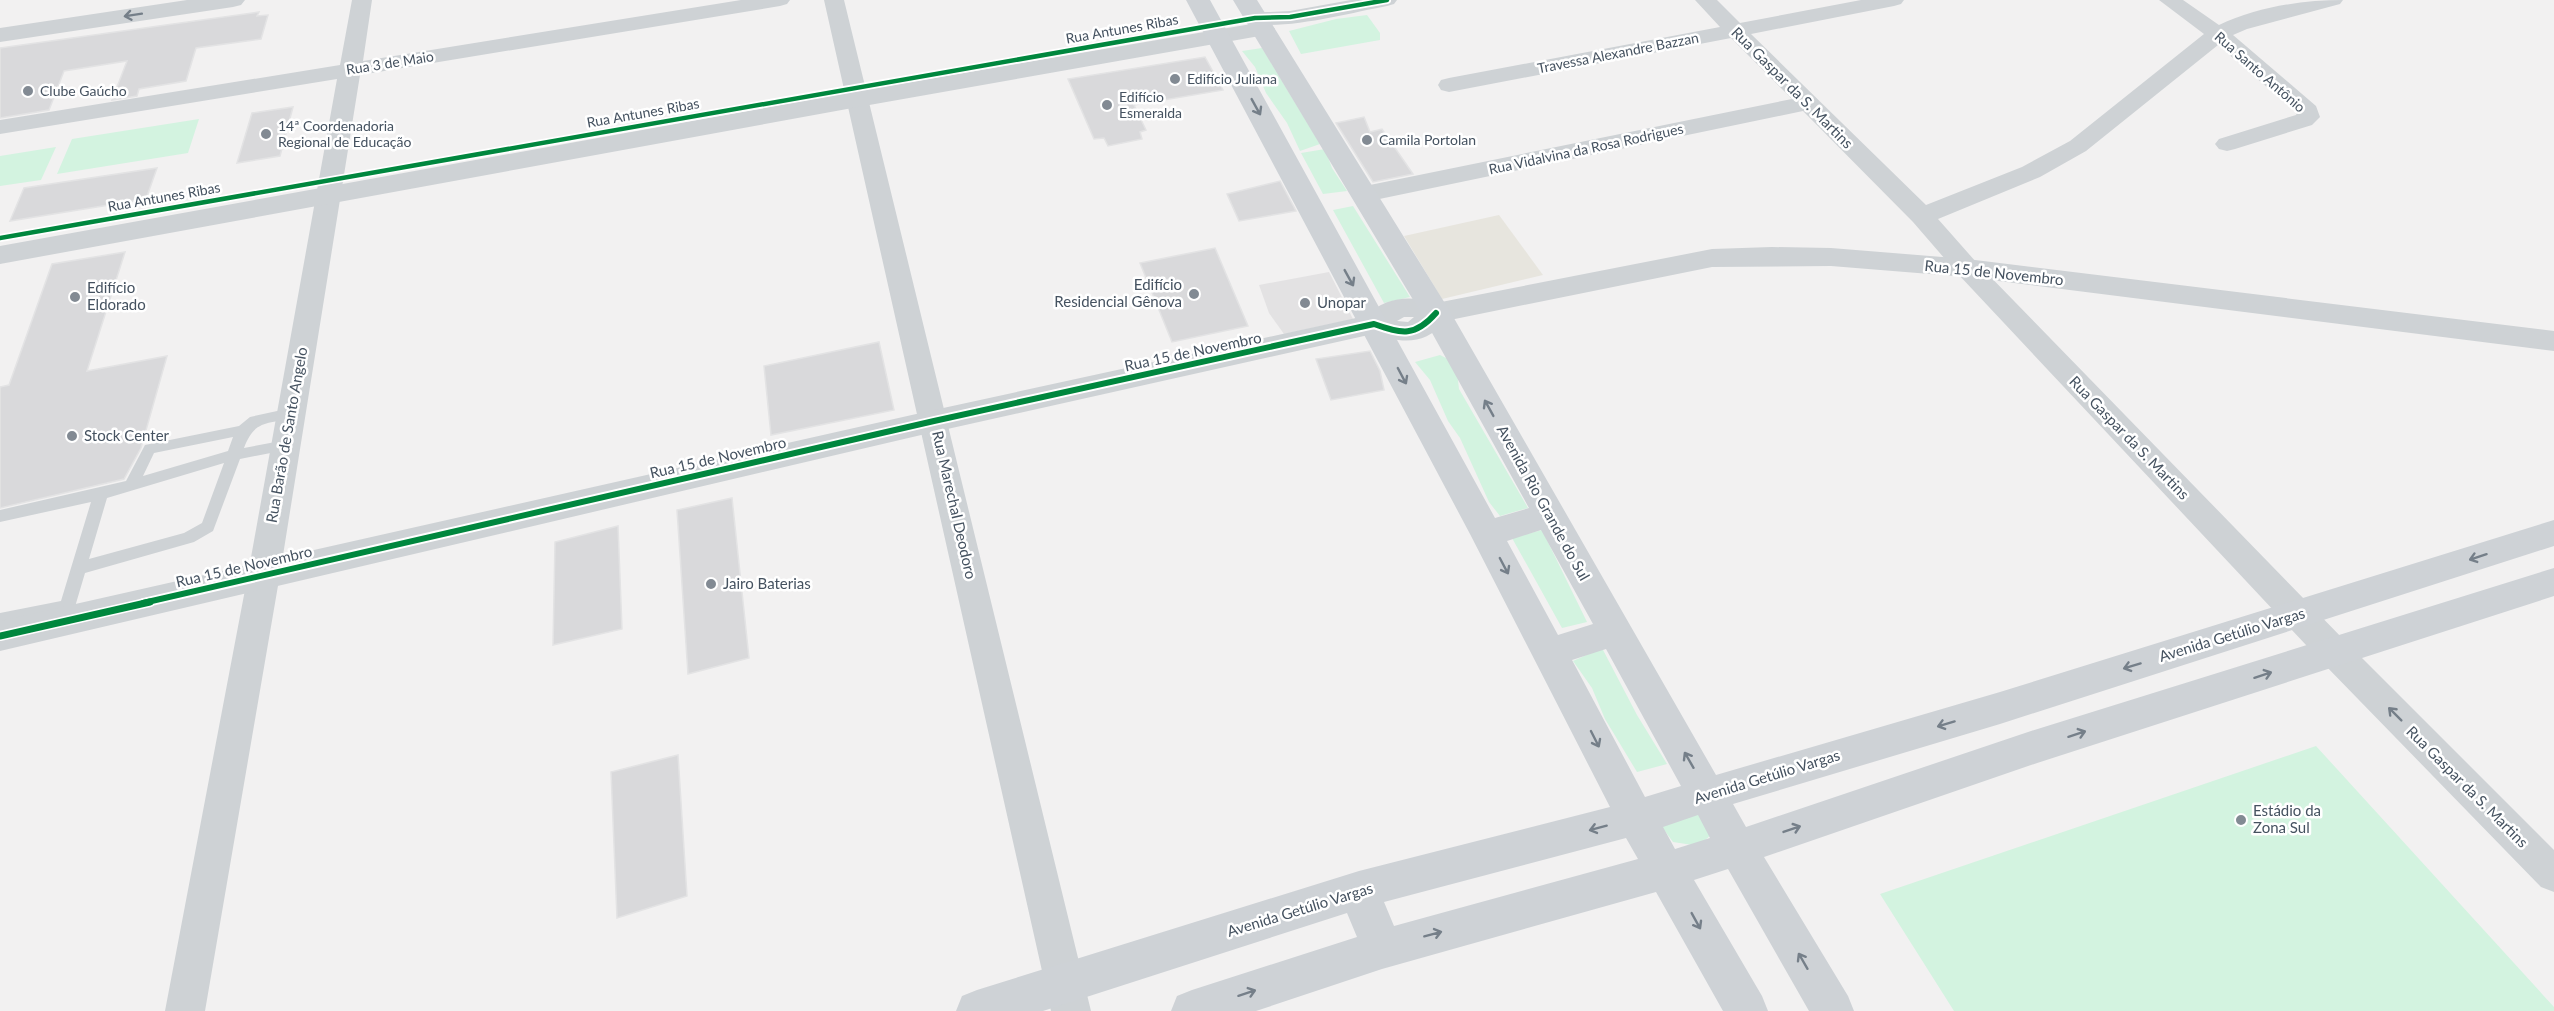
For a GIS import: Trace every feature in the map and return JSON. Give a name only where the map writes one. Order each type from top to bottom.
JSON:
[{"type":"main road","points":[[1198,0],[1487,534],[1636,818],[1747,1011]]},
{"type":"main road","name":"Avenida Rio Grande do Sul","points":[[1254,15],[1436,313],[1709,794],[1737,848],[1833,1011]]},
{"type":"main road","points":[[1282,155],[1334,144]]},
{"type":"main road","points":[[1487,534],[1549,515]]},
{"type":"main road","points":[[2539,538],[2554,570]]},
{"type":"main road","name":"Avenida Getúlio Vargas","points":[[977,1011],[1068,997],[1359,890],[1636,818],[1709,794],[2000,708],[2539,538]]},
{"type":"main road","points":[[1192,1011],[1382,949],[1667,870],[1737,848],[2031,748],[2554,582]]},
{"type":"main road","points":[[1550,652],[1615,632]]},
{"type":"main road","points":[[2000,708],[2031,748]]},
{"type":"main road","points":[[1359,890],[1382,949]]},
{"type":"street","points":[[0,35],[233,0]]},
{"type":"street","name":"Rua Barão de Santo Angelo","points":[[185,1011],[264,574],[362,0]]},
{"type":"street","name":"Rua 3 de Maio","points":[[0,128],[780,0]]},
{"type":"street","name":"Rua Marechal Deodoro","points":[[834,0],[1068,997]]},
{"type":"street","name":"Rua Antunes Ribas","points":[[0,238],[329,187],[1215,31],[1254,15],[1290,17],[1387,0]]},
{"type":"street","name":"Rua Gaspar da S. Martins","points":[[1704,0],[1922,216],[1967,268],[2334,652],[2554,875]]},
{"type":"street","name":"Travessa Alexandre Bazzan","points":[[1449,85],[1894,0]]},
{"type":"street","name":"Rua Santo Antônio","points":[[2169,0],[2218,34],[2308,111],[2308,117],[2304,120],[2228,144]]},
{"type":"street","points":[[1922,216],[2031,172],[2078,146],[2218,34],[2239,24],[2333,0]]},
{"type":"street","name":"Rua Vidalvina da Rosa Rodrigues","points":[[1365,194],[1807,103]]},
{"type":"street","name":"Rua Antunes Ribas","points":[[0,255],[329,187]]},
{"type":"street","name":"Rua 15 de Novembro","points":[[0,636],[66,614],[264,574],[934,421],[1374,324],[1398,332],[1413,332],[1425,326],[1436,313],[1712,258],[1831,257],[1967,268],[2554,341]]},
{"type":"lane","points":[[131,486],[150,449],[243,430],[255,422],[291,413]]},
{"type":"lane","points":[[80,567],[189,538],[208,527],[243,430]]},
{"type":"lane","points":[[0,516],[101,494],[234,455],[286,445]]},
{"type":"lane","points":[[0,620],[66,614],[101,494]]},
{"type":"shaded area","points":[[1499,215],[1543,275],[1442,299],[1404,236]]},
{"type":"shaded area","name":"Unopar","points":[[1329,272],[1353,319],[1284,334],[1269,313],[1259,285]]},
{"type":"green space","points":[[1367,15],[1380,33],[1380,40],[1301,54],[1289,31],[1336,19]]},
{"type":"green space","points":[[1262,48],[1320,144],[1300,151],[1287,123],[1266,93],[1255,67],[1242,51]]},
{"type":"green space","points":[[199,119],[188,153],[57,174],[72,139]]},
{"type":"green space","points":[[56,147],[41,180],[0,186],[0,156]]},
{"type":"green space","points":[[1325,149],[1332,168],[1347,191],[1323,194],[1301,153]]},
{"type":"green space","points":[[1353,206],[1410,297],[1384,303],[1333,210]]},
{"type":"green space","points":[[1440,355],[1456,363],[1459,389],[1528,508],[1500,516],[1489,502],[1430,380],[1415,362]]},
{"type":"green space","points":[[1542,530],[1587,622],[1562,628],[1512,538]]},
{"type":"green space","points":[[1602,648],[1637,715],[1667,764],[1637,772],[1605,719],[1592,688],[1573,661]]},
{"type":"green space","name":"Estádio da Zona Sul","points":[[2316,746],[2554,1007],[2554,1011],[1954,1011],[1880,894]]},
{"type":"green space","points":[[1702,810],[1715,831],[1699,846],[1673,842],[1659,823]]},
{"type":"building","points":[[259,12],[257,16],[268,15],[261,39],[196,48],[186,81],[139,89],[137,96],[112,100],[127,61],[64,71],[49,110],[0,118],[0,48]]},
{"type":"building","points":[[1205,57],[1223,90],[1134,105],[1146,130],[1140,132],[1142,139],[1108,146],[1104,138],[1094,139],[1068,79]]},
{"type":"building","name":"14ª Coordenadoria Regional de Educação","points":[[293,107],[280,156],[237,163],[252,113]]},
{"type":"building","points":[[1364,117],[1370,132],[1382,129],[1413,174],[1373,182],[1336,123]]},
{"type":"building","points":[[157,168],[146,199],[10,221],[24,188]]},
{"type":"building","points":[[1280,181],[1296,211],[1239,221],[1227,194]]},
{"type":"building","name":"Edifício Residencial Gênova","points":[[1215,248],[1248,326],[1172,342],[1140,263]]},
{"type":"building","name":"Stock Center","points":[[125,252],[87,371],[167,356],[141,448],[124,479],[0,508],[0,387],[9,385],[52,264]]},
{"type":"building","points":[[879,342],[894,410],[771,435],[764,366]]},
{"type":"building","points":[[1370,351],[1380,371],[1384,390],[1331,400],[1316,359]]},
{"type":"building","name":"Jairo Baterias","points":[[732,498],[749,658],[688,674],[677,510]]},
{"type":"building","points":[[618,526],[622,629],[553,645],[555,542]]},
{"type":"building","points":[[678,755],[687,896],[617,918],[611,772]]},
{"type":"cycle path","points":[[0,238],[1255,18],[1290,17],[1387,0]]},
{"type":"cycle path","points":[[0,636],[934,421],[1374,324],[1401,332],[1415,331],[1436,313]]},
{"type":"place","name":"Edifício Juliana","points":[[1175,79]]},
{"type":"place","name":"Clube Gaúcho","points":[[28,91]]},
{"type":"place","name":"Edifício Esmeralda","points":[[1107,105]]},
{"type":"place","name":"14ª Coordenadoria Regional de Educação","points":[[266,134]]},
{"type":"place","name":"Camila Portolan","points":[[1367,140]]},
{"type":"place","name":"Edifício Residencial Gênova","points":[[1194,294]]},
{"type":"place","name":"Edifício Eldorado","points":[[75,297]]},
{"type":"place","name":"Unopar","points":[[1305,303]]},
{"type":"place","name":"Stock Center","points":[[72,436]]},
{"type":"place","name":"Jairo Baterias","points":[[711,584]]},
{"type":"place","name":"Estádio da Zona Sul","points":[[2241,820]]}]
